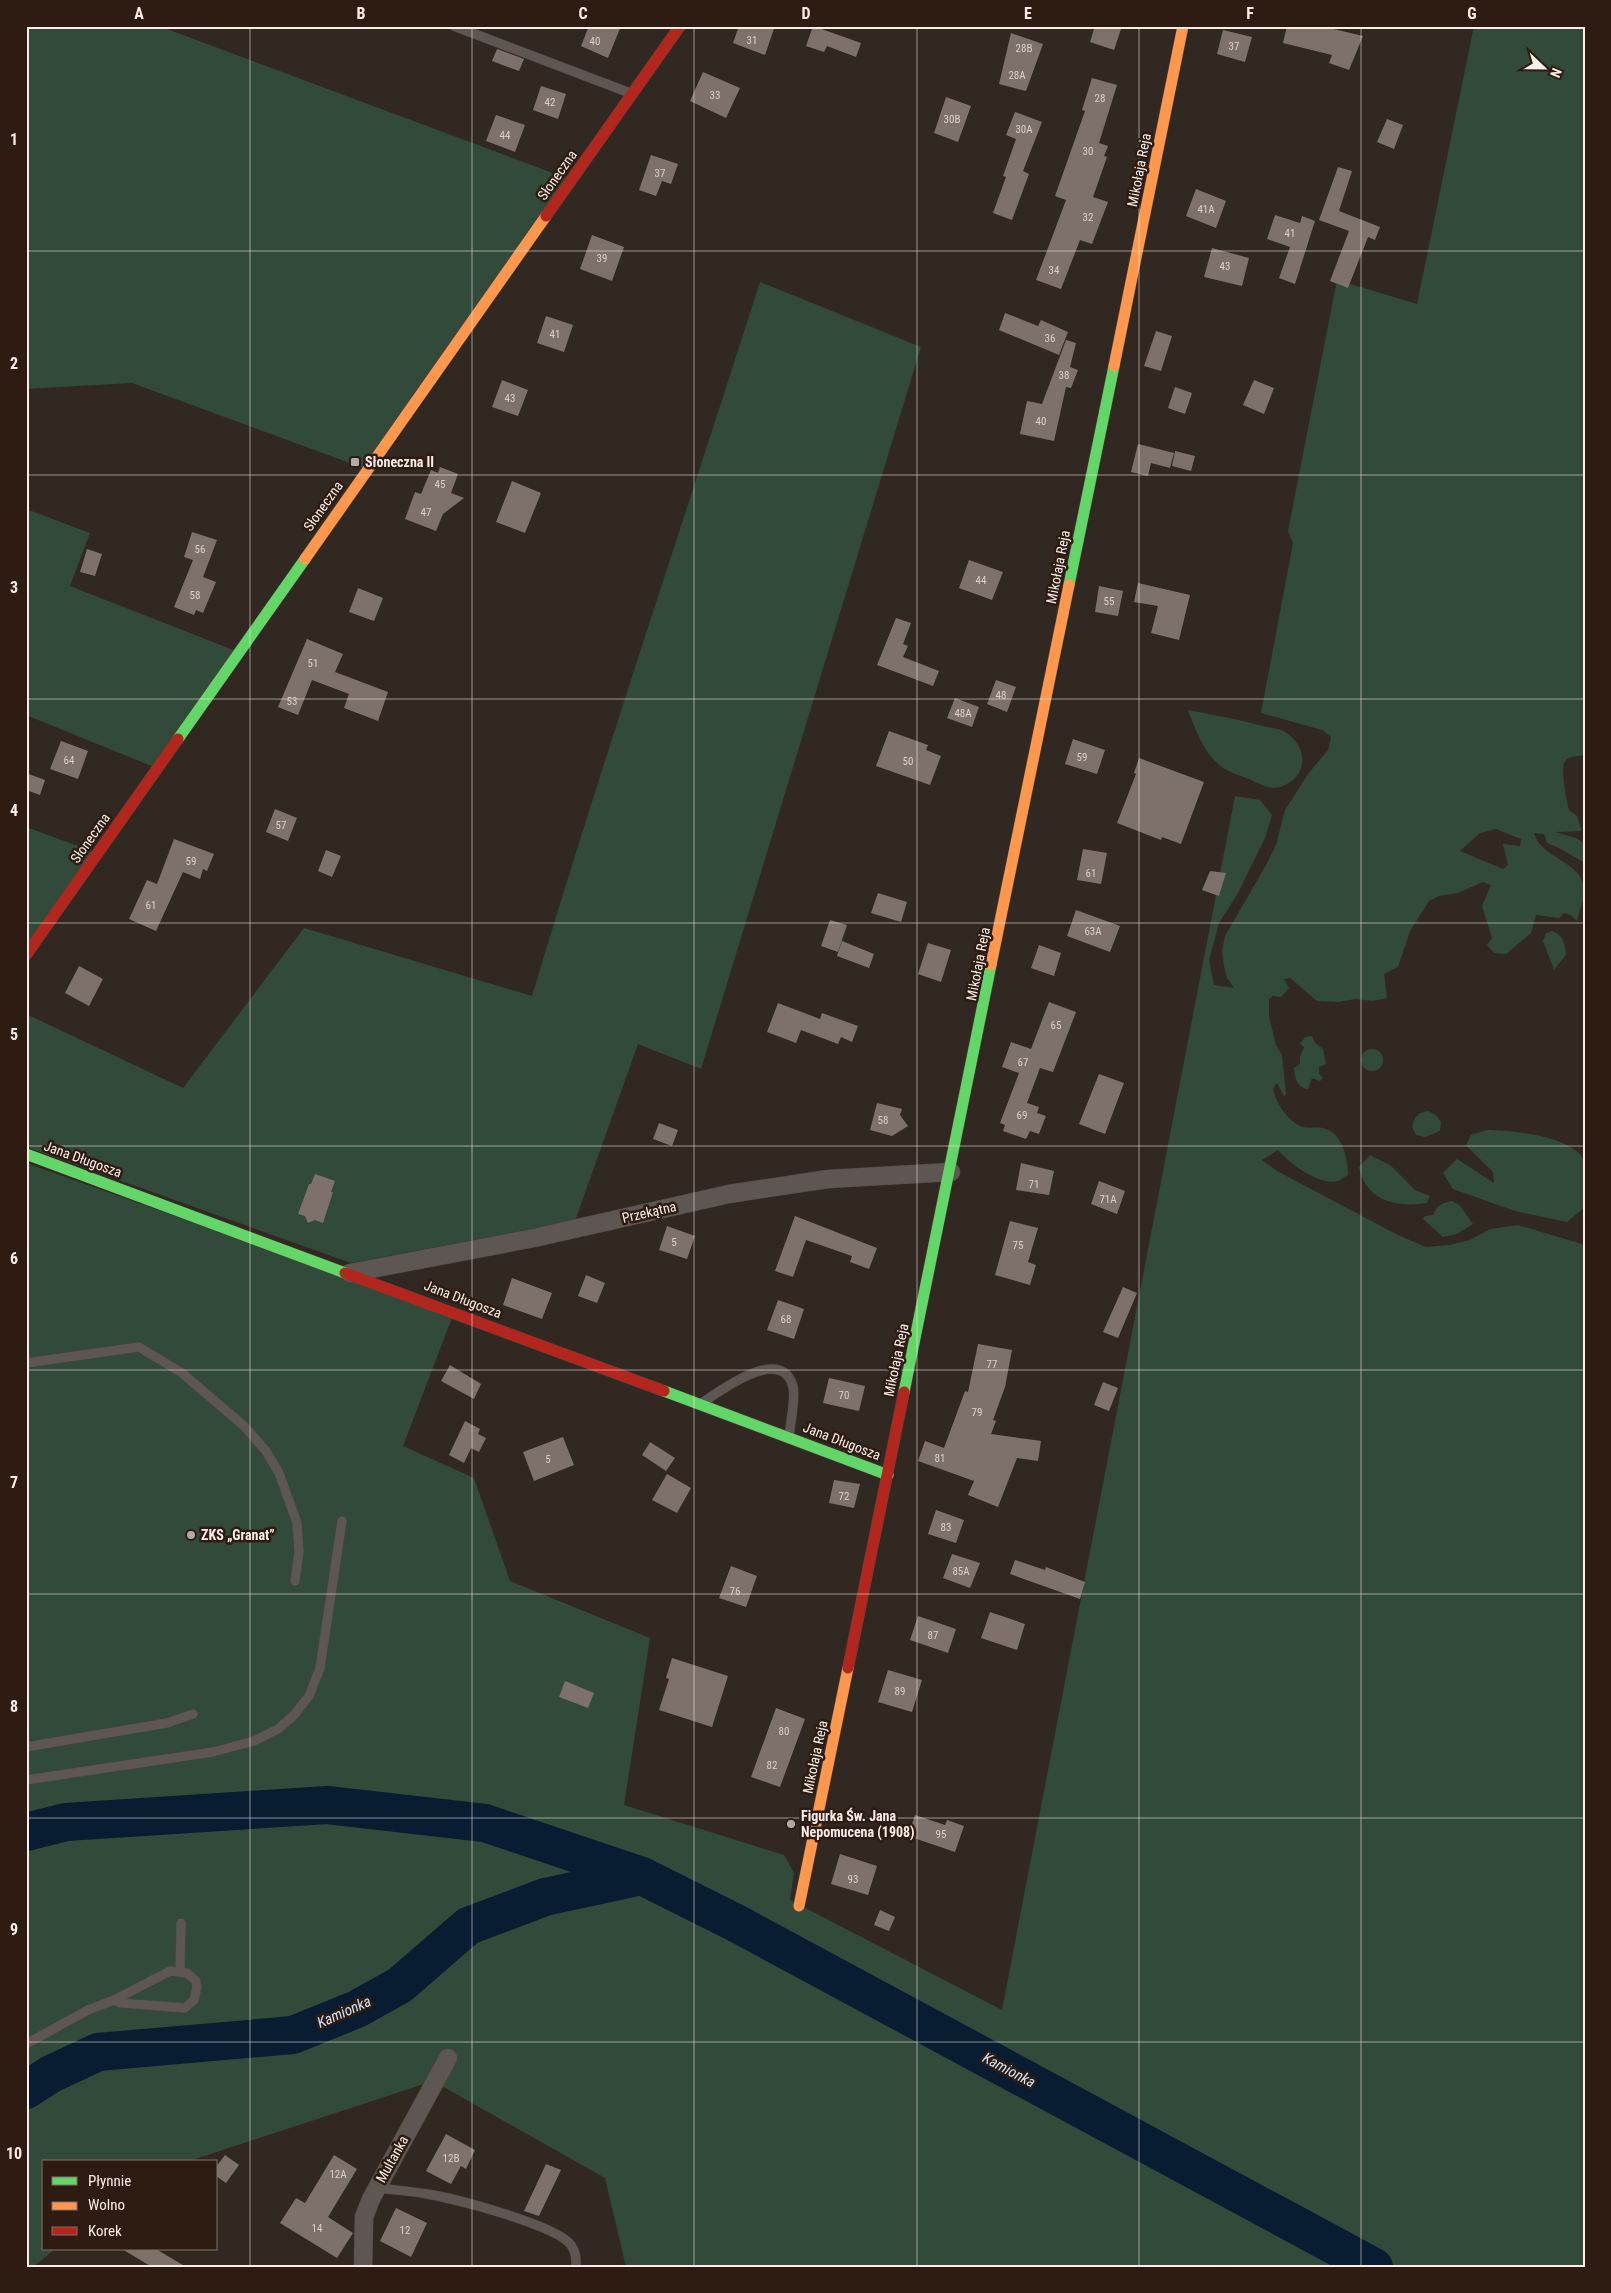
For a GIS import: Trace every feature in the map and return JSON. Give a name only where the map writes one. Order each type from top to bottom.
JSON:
[{"type":"street","name":"Słoneczna","points":[[26,955],[680,26]]},
{"type":"street","name":"Mikołaja Reja","points":[[799,1906],[951,1172],[1183,26]]},
{"type":"street","name":"Jana Długosza","points":[[26,1154],[350,1273],[888,1475]]},
{"type":"street","name":"Przekątna","points":[[350,1273],[534,1238],[729,1194],[828,1179],[951,1172]]},
{"type":"street","name":"Multanka","points":[[363,2267],[364,2216],[376,2188],[448,2058]]},
{"type":"lane","points":[[454,26],[633,94]]},
{"type":"lane","points":[[26,1363],[139,1347],[182,1373],[244,1426],[266,1451],[280,1473],[297,1523],[299,1552],[295,1581]]},
{"type":"lane","points":[[700,1404],[734,1381],[754,1372],[769,1369],[782,1371],[790,1378],[794,1389],[789,1437]]},
{"type":"lane","points":[[26,1780],[213,1752],[254,1741],[278,1729],[294,1715],[309,1696],[318,1676],[342,1521]]},
{"type":"lane","points":[[26,1747],[167,1723],[193,1714]]},
{"type":"lane","points":[[180,1971],[181,1923]]},
{"type":"lane","points":[[26,2044],[88,2010],[114,2000],[170,1971],[180,1971],[192,1977],[197,1987],[194,2000],[185,2008],[121,2003],[114,2000]]},
{"type":"lane","points":[[376,2188],[428,2194],[478,2207],[556,2233],[570,2244],[576,2256],[576,2267]]},
{"type":"green space","points":[[26,26],[159,26],[574,181],[369,470],[132,383],[26,389]]},
{"type":"green space","points":[[1474,26],[1585,26],[1585,755],[1567,759],[1563,769],[1569,810],[1577,816],[1582,831],[1555,832],[1576,838],[1585,844],[1585,863],[1547,843],[1544,834],[1534,833],[1544,848],[1575,870],[1580,877],[1584,886],[1582,904],[1577,921],[1571,915],[1564,913],[1559,918],[1536,915],[1531,933],[1506,954],[1494,953],[1487,945],[1492,938],[1482,906],[1491,885],[1483,882],[1458,893],[1439,896],[1429,901],[1410,931],[1398,967],[1384,974],[1387,998],[1373,1001],[1355,999],[1339,1002],[1317,1001],[1290,978],[1284,979],[1289,988],[1281,997],[1273,996],[1269,999],[1269,1017],[1276,1045],[1282,1055],[1286,1095],[1284,1096],[1277,1083],[1273,1089],[1280,1106],[1292,1121],[1306,1128],[1326,1129],[1337,1136],[1346,1155],[1348,1175],[1338,1181],[1322,1180],[1297,1167],[1278,1150],[1262,1160],[1277,1171],[1398,1235],[1426,1247],[1450,1245],[1470,1240],[1490,1229],[1518,1225],[1585,1245],[1585,2267],[1228,2267],[1222,2263],[1227,2267],[626,2267],[605,2178],[433,2081],[192,2160],[42,2160],[42,2250],[54,2250],[33,2267],[26,2267],[26,1163],[453,1315],[403,1446],[474,1478],[510,1581],[650,1638],[624,1805],[784,1855],[794,1873],[790,1900],[1002,2010],[1235,796],[1260,800],[1272,815],[1265,838],[1238,893],[1219,923],[1209,960],[1214,985],[1234,988],[1227,978],[1224,966],[1222,951],[1225,936],[1276,845],[1285,810],[1308,774],[1328,750],[1331,737],[1322,730],[1261,713],[1293,543],[1288,531],[1337,280],[1417,304]],"holes":[[[1496,829],[1521,839],[1520,846],[1503,844],[1508,865],[1503,869],[1460,851],[1480,833]]]},
{"type":"green space","points":[[760,282],[921,347],[701,1069],[638,1044],[575,1221],[351,1263],[26,1147],[26,1014],[183,1088],[304,928],[532,996],[616,727]]},
{"type":"green space","points":[[26,509],[90,533],[70,586],[241,653],[159,769],[26,715]]},
{"type":"green space","points":[[1188,710],[1283,731],[1293,738],[1302,753],[1301,769],[1290,782],[1276,788],[1265,786],[1226,770],[1216,762],[1206,749]]},
{"type":"green space","points":[[26,827],[100,854],[26,959]]},
{"type":"green space","points":[[1552,931],[1563,940],[1566,955],[1554,970],[1543,941],[1546,933]]},
{"type":"green space","points":[[1312,1036],[1315,1043],[1323,1049],[1326,1064],[1319,1067],[1319,1074],[1323,1078],[1320,1081],[1312,1078],[1308,1089],[1299,1085],[1294,1068],[1300,1064],[1300,1057],[1304,1047],[1300,1044],[1305,1037]]},
{"type":"green space","points":[[1372,1049],[1382,1056],[1383,1060],[1376,1070],[1372,1071],[1362,1064],[1361,1060],[1368,1050]]},
{"type":"green space","points":[[1428,1111],[1436,1115],[1441,1122],[1440,1131],[1425,1137],[1416,1135],[1412,1127],[1415,1118],[1420,1113]]},
{"type":"green space","points":[[1487,1130],[1511,1131],[1542,1136],[1570,1147],[1580,1155],[1585,1164],[1585,1207],[1567,1222],[1515,1211],[1453,1189],[1443,1173],[1457,1159],[1494,1183],[1493,1172],[1466,1145],[1471,1135]]},
{"type":"green space","points":[[1370,1155],[1390,1165],[1415,1190],[1430,1196],[1427,1203],[1394,1203],[1375,1195],[1368,1188],[1359,1167]]},
{"type":"green space","points":[[1453,1201],[1460,1206],[1473,1224],[1457,1234],[1443,1237],[1423,1219],[1425,1216],[1433,1215],[1437,1208],[1446,1202]]},
{"type":"building","points":[[589,26],[621,26],[608,58],[581,46]]},
{"type":"building","points":[[739,26],[775,26],[765,55],[733,43]]},
{"type":"building","points":[[813,26],[861,43],[856,57],[827,46],[824,52],[806,46]]},
{"type":"building","points":[[1095,26],[1122,26],[1114,50],[1090,42]]},
{"type":"building","points":[[1287,26],[1321,26],[1363,36],[1349,70],[1329,63],[1332,55],[1283,43]]},
{"type":"building","points":[[1223,30],[1252,37],[1245,62],[1217,54]]},
{"type":"building","points":[[1011,33],[1043,44],[1026,91],[999,84]]},
{"type":"building","points":[[497,49],[524,59],[519,71],[492,61]]},
{"type":"building","points":[[703,72],[740,88],[726,118],[690,101]]},
{"type":"building","points":[[1092,78],[1117,85],[1099,143],[1108,146],[1104,156],[1107,157],[1093,197],[1108,202],[1092,244],[1080,240],[1061,289],[1036,280],[1066,200],[1055,196],[1085,111],[1082,110]]},
{"type":"building","points":[[541,86],[566,94],[558,119],[533,110]]},
{"type":"building","points":[[946,97],[971,106],[958,142],[934,133]]},
{"type":"building","points":[[1015,112],[1042,122],[1023,171],[1029,174],[1012,220],[993,213],[1006,177],[1003,176],[1016,139],[1006,135]]},
{"type":"building","points":[[496,115],[525,125],[515,152],[486,141]]},
{"type":"building","points":[[1387,119],[1403,125],[1394,149],[1377,142]]},
{"type":"building","points":[[651,155],[678,164],[671,184],[662,181],[656,196],[639,190]]},
{"type":"building","points":[[1338,167],[1352,171],[1339,211],[1380,227],[1375,240],[1368,237],[1348,288],[1330,281],[1349,231],[1319,220]]},
{"type":"building","points":[[1196,189],[1226,201],[1216,228],[1186,216]]},
{"type":"building","points":[[1275,215],[1300,223],[1302,216],[1315,221],[1295,284],[1279,278],[1290,247],[1267,239]]},
{"type":"building","points":[[592,235],[624,247],[612,281],[580,269]]},
{"type":"building","points":[[1212,248],[1249,258],[1242,286],[1204,277]]},
{"type":"building","points":[[1005,313],[1038,326],[1041,320],[1068,332],[1059,355],[999,330]]},
{"type":"building","points":[[546,316],[573,325],[564,352],[537,343]]},
{"type":"building","points":[[1156,331],[1172,336],[1161,371],[1144,366]]},
{"type":"building","points":[[1066,340],[1076,343],[1070,367],[1078,370],[1071,388],[1066,387],[1054,441],[1020,434],[1027,401],[1042,404]]},
{"type":"building","points":[[502,380],[528,390],[518,416],[492,407]]},
{"type":"building","points":[[1254,380],[1274,388],[1264,414],[1243,405]]},
{"type":"building","points":[[1175,387],[1192,393],[1185,414],[1168,408]]},
{"type":"building","points":[[1138,444],[1174,453],[1170,468],[1151,463],[1148,476],[1131,472]]},
{"type":"building","points":[[1175,451],[1195,456],[1191,471],[1172,466]]},
{"type":"building","points":[[440,467],[458,474],[451,493],[464,498],[443,514],[436,531],[405,519],[415,492],[421,494],[431,470],[438,473]]},
{"type":"building","points":[[512,481],[541,493],[525,533],[496,522]]},
{"type":"building","points":[[192,532],[217,540],[203,577],[216,582],[203,613],[196,610],[194,615],[174,607],[193,560],[184,557]]},
{"type":"building","points":[[87,549],[102,554],[95,576],[80,572]]},
{"type":"building","points":[[969,560],[1003,572],[992,600],[959,588]]},
{"type":"building","points":[[1138,583],[1190,595],[1179,640],[1151,633],[1158,606],[1134,602]]},
{"type":"building","points":[[1099,586],[1123,591],[1118,616],[1095,612]]},
{"type":"building","points":[[358,588],[383,598],[374,621],[349,612]]},
{"type":"building","points":[[896,618],[911,623],[903,644],[908,646],[903,657],[939,671],[933,686],[877,665]]},
{"type":"building","points":[[307,639],[343,654],[335,672],[388,692],[378,721],[344,708],[349,694],[312,680],[298,715],[278,707]]},
{"type":"building","points":[[996,680],[1016,687],[1007,712],[987,704]]},
{"type":"building","points":[[955,698],[979,707],[972,727],[947,718]]},
{"type":"building","points":[[889,731],[928,745],[926,750],[941,756],[930,785],[876,766]]},
{"type":"building","points":[[1073,739],[1105,750],[1097,774],[1065,764]]},
{"type":"building","points":[[61,741],[88,751],[78,779],[50,769]]},
{"type":"building","points":[[1139,758],[1204,782],[1181,844],[1162,837],[1161,840],[1117,823],[1136,774],[1134,773]]},
{"type":"building","points":[[26,773],[45,780],[40,795],[26,790]]},
{"type":"building","points":[[275,809],[297,818],[288,841],[266,832]]},
{"type":"building","points":[[174,839],[214,854],[207,871],[203,869],[200,879],[183,872],[156,931],[129,919],[147,880],[157,884]]},
{"type":"building","points":[[1083,849],[1107,853],[1101,884],[1077,880]]},
{"type":"building","points":[[326,850],[341,856],[332,877],[318,871]]},
{"type":"building","points":[[1210,871],[1226,873],[1219,896],[1202,890]]},
{"type":"building","points":[[878,893],[907,902],[901,922],[871,913]]},
{"type":"building","points":[[1076,910],[1120,926],[1110,952],[1067,936]]},
{"type":"building","points":[[830,920],[847,925],[838,952],[821,946]]},
{"type":"building","points":[[842,941],[874,954],[869,968],[837,956]]},
{"type":"building","points":[[928,943],[951,950],[941,982],[918,974]]},
{"type":"building","points":[[1039,945],[1061,953],[1054,976],[1031,968]]},
{"type":"building","points":[[79,966],[103,979],[89,1006],[65,993]]},
{"type":"building","points":[[1049,1002],[1076,1012],[1053,1072],[1040,1068],[1027,1103],[1039,1107],[1037,1113],[1046,1116],[1039,1134],[1030,1131],[1026,1139],[1003,1131],[1005,1125],[1000,1123],[1019,1073],[1002,1067],[1011,1042],[1031,1049]]},
{"type":"building","points":[[778,1003],[820,1019],[822,1013],[858,1026],[852,1042],[841,1037],[838,1044],[801,1030],[796,1043],[767,1032]]},
{"type":"building","points":[[1099,1074],[1124,1083],[1105,1134],[1079,1124]]},
{"type":"building","points":[[877,1103],[902,1109],[900,1115],[908,1126],[892,1136],[870,1130]]},
{"type":"building","points":[[659,1123],[678,1130],[672,1146],[653,1139]]},
{"type":"building","points":[[1021,1163],[1054,1171],[1049,1195],[1016,1190]]},
{"type":"building","points":[[315,1174],[335,1181],[323,1223],[315,1220],[308,1223],[305,1216],[298,1214],[309,1184],[311,1184]]},
{"type":"building","points":[[1099,1181],[1125,1191],[1117,1214],[1091,1204]]},
{"type":"building","points":[[795,1216],[877,1248],[869,1269],[850,1262],[852,1256],[806,1240],[793,1277],[775,1271]]},
{"type":"building","points":[[1010,1221],[1038,1228],[1028,1262],[1036,1265],[1030,1285],[995,1275]]},
{"type":"building","points":[[667,1226],[695,1236],[687,1259],[659,1250]]},
{"type":"building","points":[[586,1275],[605,1283],[597,1303],[578,1296]]},
{"type":"building","points":[[512,1278],[552,1293],[542,1319],[503,1305]]},
{"type":"building","points":[[1123,1287],[1137,1293],[1118,1338],[1103,1332]]},
{"type":"building","points":[[778,1300],[804,1309],[794,1339],[767,1330]]},
{"type":"building","points":[[978,1344],[1012,1350],[1005,1387],[993,1420],[996,1421],[991,1434],[1041,1441],[1038,1461],[1017,1458],[998,1507],[968,1495],[974,1481],[918,1461],[925,1441],[944,1448],[965,1391],[968,1392]]},
{"type":"building","points":[[450,1365],[481,1384],[474,1399],[441,1381]]},
{"type":"building","points":[[829,1378],[865,1386],[859,1411],[823,1403]]},
{"type":"building","points":[[1103,1382],[1118,1388],[1109,1411],[1094,1405]]},
{"type":"building","points":[[465,1421],[480,1429],[478,1434],[486,1438],[479,1452],[471,1448],[464,1463],[449,1455]]},
{"type":"building","points":[[563,1437],[574,1465],[534,1481],[523,1452]]},
{"type":"building","points":[[650,1442],[675,1458],[666,1471],[642,1455]]},
{"type":"building","points":[[667,1474],[691,1488],[677,1513],[652,1500]]},
{"type":"building","points":[[834,1480],[860,1484],[854,1508],[829,1503]]},
{"type":"building","points":[[936,1510],[964,1520],[956,1543],[928,1534]]},
{"type":"building","points":[[952,1554],[980,1563],[970,1588],[943,1578]]},
{"type":"building","points":[[1015,1560],[1045,1570],[1046,1567],[1085,1582],[1080,1599],[1010,1574]]},
{"type":"building","points":[[731,1566],[757,1576],[746,1607],[719,1598]]},
{"type":"building","points":[[990,1612],[1025,1624],[1017,1650],[981,1638]]},
{"type":"building","points":[[918,1616],[956,1629],[948,1653],[910,1640]]},
{"type":"building","points":[[672,1658],[728,1676],[712,1727],[659,1710],[669,1679],[666,1678]]},
{"type":"building","points":[[888,1670],[922,1680],[912,1712],[878,1702]]},
{"type":"building","points":[[565,1681],[594,1693],[588,1708],[559,1697]]},
{"type":"building","points":[[776,1708],[805,1719],[780,1787],[751,1777]]},
{"type":"building","points":[[915,1815],[945,1825],[947,1820],[964,1826],[955,1852],[908,1836]]},
{"type":"building","points":[[840,1854],[877,1866],[868,1895],[831,1884]]},
{"type":"building","points":[[880,1910],[895,1917],[889,1931],[874,1925]]},
{"type":"building","points":[[446,2134],[475,2150],[466,2169],[461,2166],[451,2184],[426,2171]]},
{"type":"building","points":[[225,2155],[239,2165],[226,2183],[218,2177],[218,2164]]},
{"type":"building","points":[[334,2155],[357,2169],[328,2217],[353,2233],[337,2258],[280,2223],[296,2198],[305,2203]]},
{"type":"building","points":[[546,2164],[561,2170],[539,2216],[524,2211]]},
{"type":"building","points":[[396,2208],[427,2223],[411,2257],[380,2241]]},
{"type":"building","points":[[124,2250],[158,2250],[186,2267],[152,2267]]},
{"type":"waterway","name":"Kamionka","points":[[26,1832],[66,1822],[327,1805],[485,1823],[642,1876]]},
{"type":"waterway","name":"Kamionka","points":[[26,2090],[51,2074],[98,2052],[293,2035],[357,2009],[400,1985],[468,1926],[545,1897],[642,1876],[734,1922],[1374,2267]]},
{"type":"traffic: fast","points":[[1069,585],[1114,366]]},
{"type":"traffic: fast","points":[[178,739],[305,559]]},
{"type":"traffic: fast","points":[[904,1392],[991,965]]},
{"type":"traffic: fast","points":[[26,1154],[345,1273]]},
{"type":"traffic: fast","points":[[664,1391],[888,1475]]},
{"type":"traffic: slow","points":[[1114,366],[1183,26]]},
{"type":"traffic: slow","points":[[305,559],[546,216]]},
{"type":"traffic: slow","points":[[991,965],[1069,585]]},
{"type":"traffic: slow","points":[[799,1906],[848,1668]]},
{"type":"traffic: jam","points":[[546,216],[680,26]]},
{"type":"traffic: jam","points":[[26,955],[178,739]]},
{"type":"traffic: jam","points":[[345,1273],[664,1391]]},
{"type":"traffic: jam","points":[[848,1668],[904,1392]]},
{"type":"place","name":"Słoneczna II","points":[[355,462]]},
{"type":"place","name":"ZKS „Granat”","points":[[191,1535]]},
{"type":"place","name":"Figurka Św. Jana Nepomucena (1908)","points":[[791,1824]]}]
